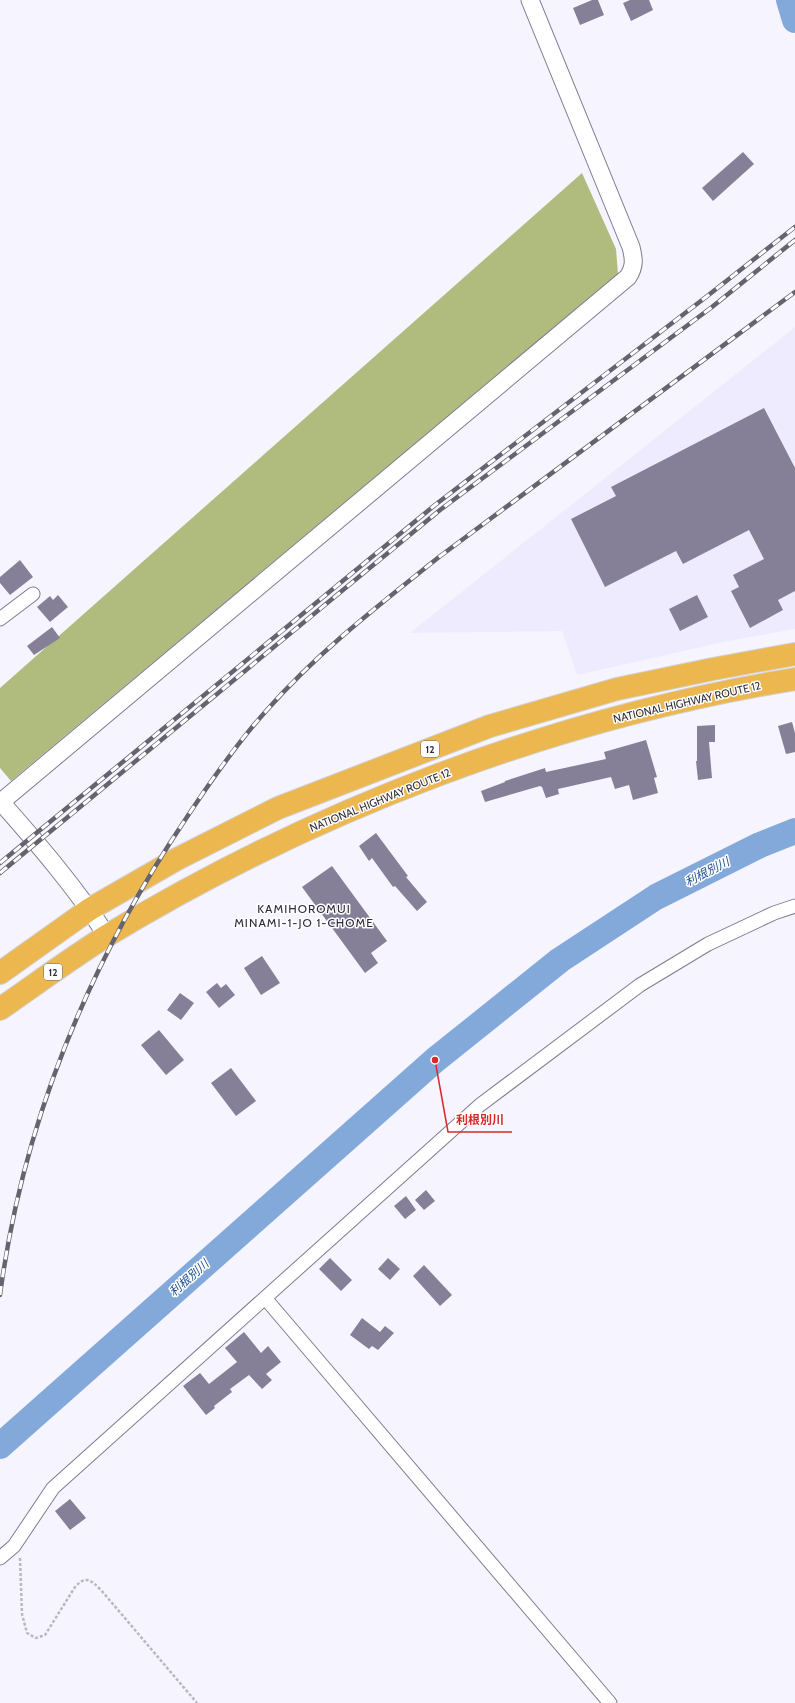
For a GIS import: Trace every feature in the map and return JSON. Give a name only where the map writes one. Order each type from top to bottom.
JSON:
[{"type":"highway","name":"12","points":[[0,973],[90,909],[177,859],[278,808],[490,726],[617,689],[795,654]]},
{"type":"highway","name":"NATIONAL HIGHWAY ROUTE 12","points":[[0,1009],[107,936],[181,893],[275,845],[361,806],[483,758],[565,731],[652,708],[750,686],[795,679]]},
{"type":"street","points":[[107,936],[90,909],[1,801],[628,277],[633,269],[634,260],[631,247],[530,0]]},
{"type":"street","points":[[0,619],[33,594]]},
{"type":"street","points":[[0,1558],[14,1546],[52,1488],[480,1105],[640,985],[708,944],[774,912],[795,906]]},
{"type":"street","points":[[265,1298],[610,1703]]},
{"type":"path","points":[[18,1539],[22,1614],[27,1633],[36,1638],[45,1635],[75,1587],[81,1581],[88,1579],[94,1582],[197,1703]]},
{"type":"shaded area","points":[[795,327],[795,629],[728,641],[577,675],[562,631],[410,633]]},
{"type":"green space","points":[[582,173],[616,249],[618,274],[11,781],[0,768],[0,688]]},
{"type":"building","points":[[592,0],[598,0],[604,15],[580,25],[573,8]]},
{"type":"building","points":[[630,0],[649,0],[653,10],[631,21],[623,3]]},
{"type":"building","points":[[743,152],[754,164],[713,201],[702,188]]},
{"type":"building","points":[[764,408],[795,468],[795,591],[778,600],[783,610],[750,628],[731,591],[739,587],[733,575],[764,559],[749,530],[683,564],[676,551],[605,587],[571,519],[616,496],[611,487]]},
{"type":"building","points":[[20,560],[33,577],[10,595],[0,583],[0,577]]},
{"type":"building","points":[[58,595],[68,607],[50,622],[37,607],[50,596],[53,600]]},
{"type":"building","points":[[697,595],[708,617],[680,631],[669,609]]},
{"type":"building","points":[[52,627],[60,638],[34,655],[27,646]]},
{"type":"building","points":[[792,722],[795,733],[795,752],[786,754],[778,726]]},
{"type":"building","points":[[715,725],[715,742],[709,742],[712,778],[698,780],[696,761],[697,726]]},
{"type":"building","points":[[646,740],[657,777],[654,778],[658,793],[633,800],[629,785],[615,789],[611,777],[558,789],[559,794],[546,798],[542,787],[540,786],[485,802],[481,791],[505,781],[545,768],[546,772],[606,759],[604,752]]},
{"type":"building","points":[[376,833],[408,876],[406,877],[427,902],[417,911],[395,886],[393,887],[372,858],[369,861],[359,846]]},
{"type":"building","points":[[332,866],[387,941],[371,953],[378,963],[365,973],[302,887]]},
{"type":"building","points":[[262,956],[280,983],[261,995],[244,968]]},
{"type":"building","points":[[217,983],[221,988],[226,984],[235,995],[219,1008],[206,992]]},
{"type":"building","points":[[180,993],[194,1003],[181,1020],[167,1010]]},
{"type":"building","points":[[159,1030],[184,1060],[166,1075],[141,1045]]},
{"type":"building","points":[[231,1068],[256,1101],[236,1116],[211,1083]]},
{"type":"building","points":[[426,1190],[435,1201],[424,1210],[415,1200]]},
{"type":"building","points":[[406,1196],[416,1210],[405,1219],[394,1206]]},
{"type":"building","points":[[330,1258],[352,1280],[341,1291],[319,1269]]},
{"type":"building","points":[[388,1258],[400,1269],[390,1280],[378,1269]]},
{"type":"building","points":[[424,1265],[452,1295],[440,1306],[413,1276]]},
{"type":"building","points":[[362,1318],[380,1332],[385,1326],[394,1333],[378,1350],[372,1346],[369,1349],[350,1335]]},
{"type":"building","points":[[244,1332],[261,1353],[268,1346],[281,1362],[266,1374],[272,1380],[262,1389],[249,1375],[230,1389],[232,1392],[214,1406],[215,1408],[206,1415],[183,1386],[200,1373],[209,1384],[237,1362],[225,1348]]},
{"type":"building","points":[[70,1499],[86,1518],[70,1530],[55,1511]]},
{"type":"waterway","points":[[789,0],[795,20]]},
{"type":"waterway","name":"利根別川","points":[[0,1446],[435,1060],[560,960],[656,897],[760,845],[795,831]]},
{"type":"railway","points":[[0,863],[435,505],[795,227]]},
{"type":"railway","points":[[0,873],[440,510],[712,307],[795,240]]},
{"type":"railway","points":[[0,1295],[11,1231],[25,1168],[43,1107],[65,1047],[90,988],[118,931],[150,875],[204,792],[245,736],[267,710],[307,668],[394,593],[439,557],[795,292]]},
{"type":"place","name":"利根別川","points":[[435,1060]]},
{"type":"district","name":"KAMIHOROMUI MINAMI-1-JO 1-CHOME","points":[[304,916]]}]
